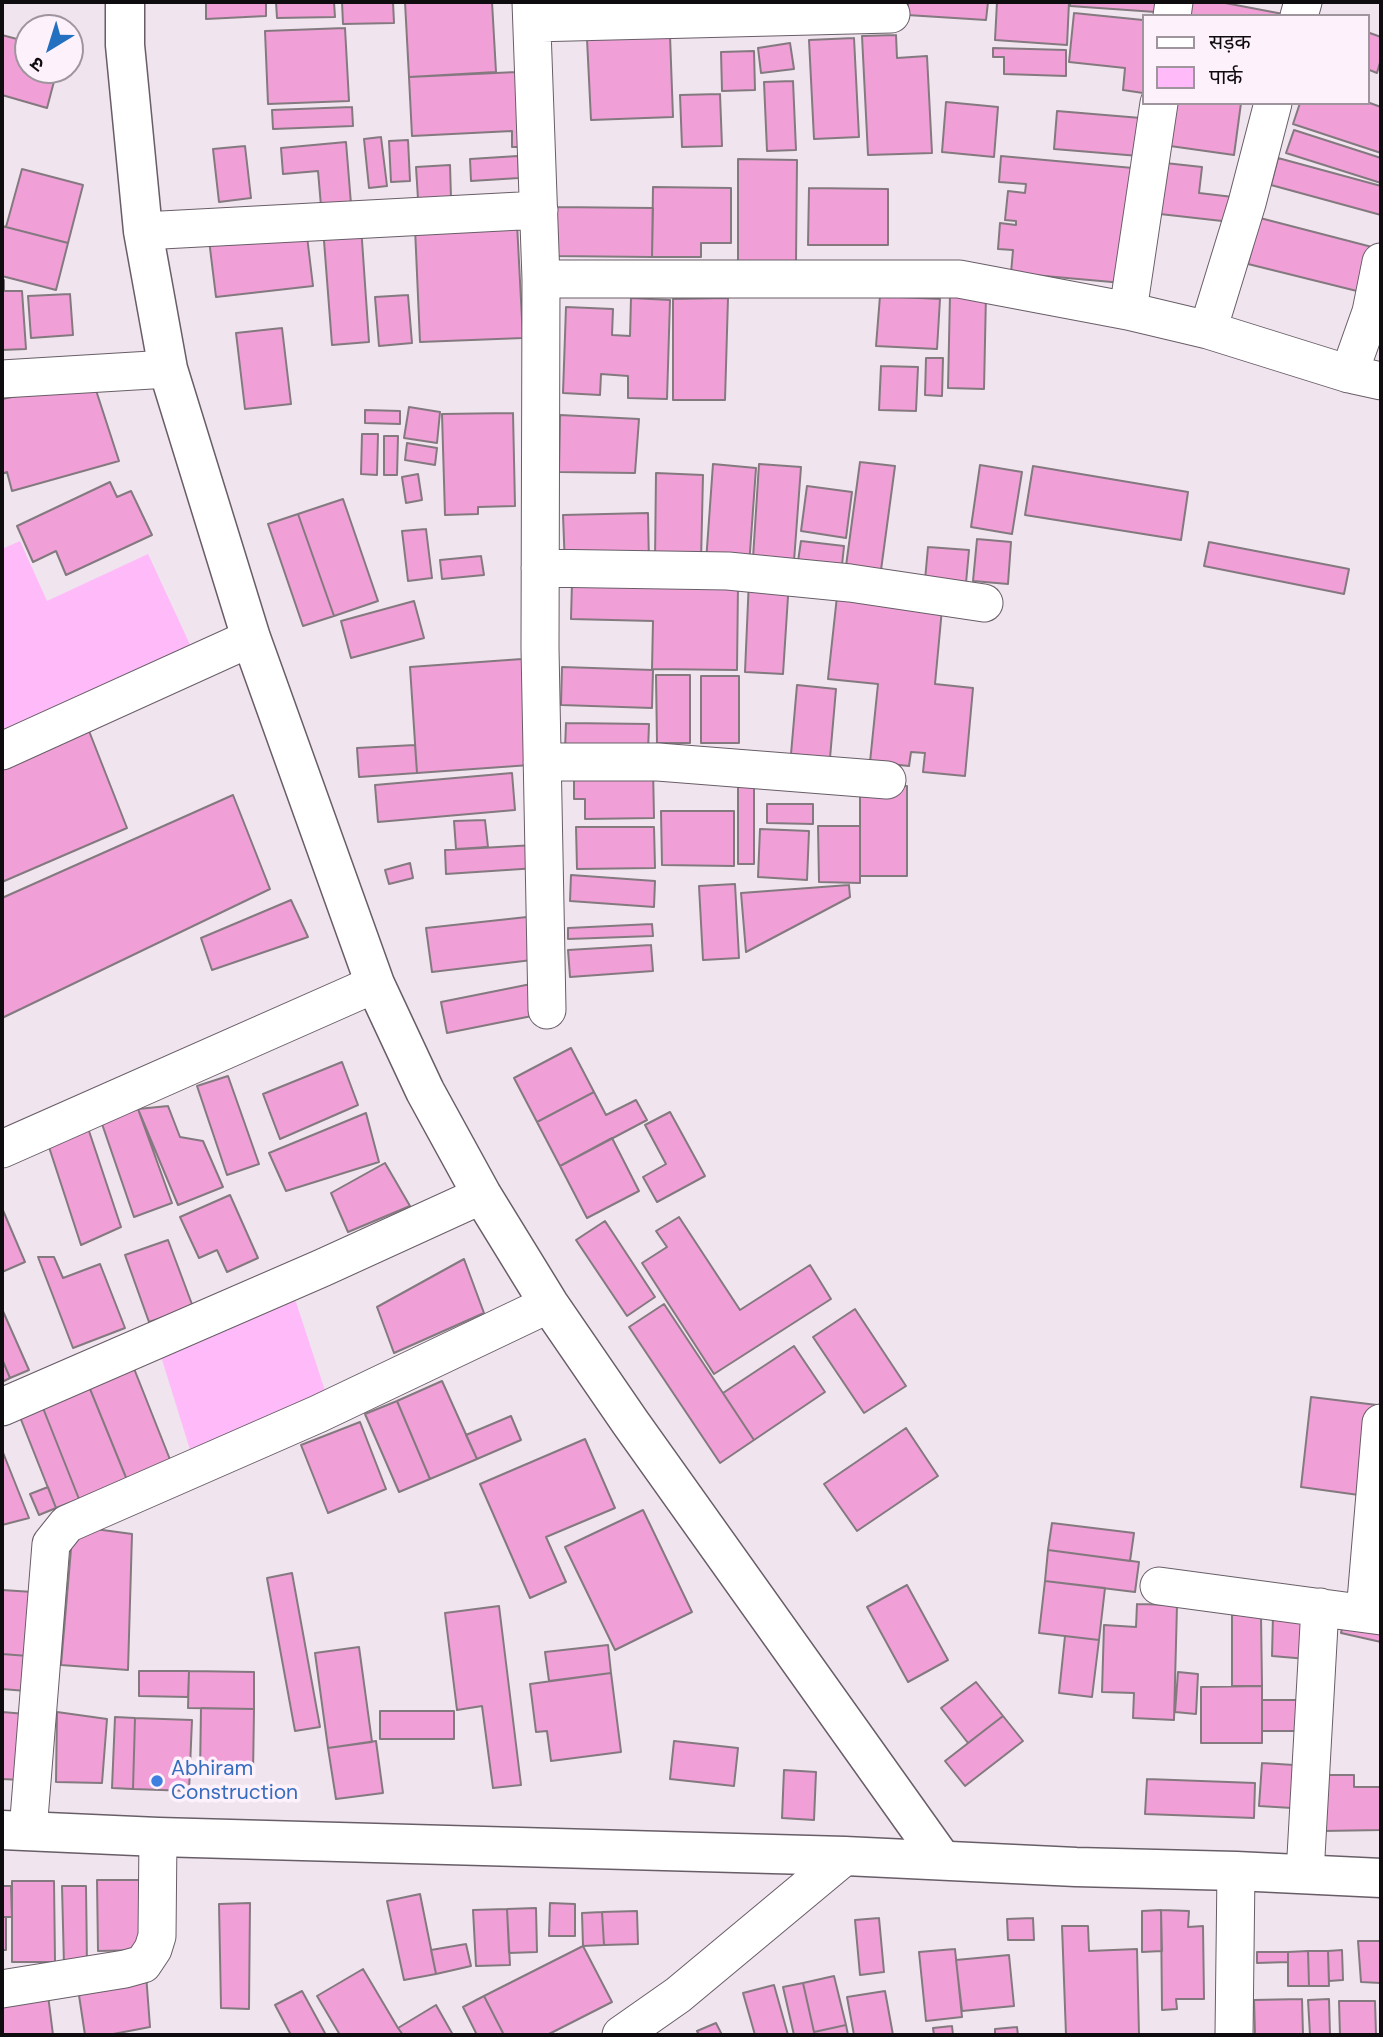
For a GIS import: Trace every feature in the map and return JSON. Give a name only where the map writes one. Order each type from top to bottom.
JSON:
[{"type":"main road","points":[[125,2],[125,45],[143,231],[167,369],[251,638],[375,984],[425,1091],[482,1195],[549,1304],[629,1422],[942,1860]]},
{"type":"main road","points":[[15,1831],[845,1856],[1381,1878]]},
{"type":"street","points":[[547,1010],[540,568],[541,279],[532,12],[891,14]]},
{"type":"street","points":[[1128,312],[1159,105]]},
{"type":"street","points":[[1208,330],[1247,203],[1272,105]]},
{"type":"street","points":[[143,231],[539,210]]},
{"type":"street","points":[[541,279],[959,279],[1208,330],[1365,377],[1371,312],[1381,262]]},
{"type":"street","points":[[2,379],[167,369]]},
{"type":"street","points":[[540,568],[728,571],[850,583],[984,603]]},
{"type":"street","points":[[2,751],[251,638]]},
{"type":"street","points":[[542,762],[658,762],[887,780]]},
{"type":"street","points":[[2,1149],[375,984]]},
{"type":"street","points":[[2,1407],[482,1195]]},
{"type":"street","points":[[15,1831],[51,1544],[67,1524],[318,1414],[549,1304]]},
{"type":"street","points":[[1158,1586],[1373,1614],[1381,1423]]},
{"type":"street","points":[[1305,1874],[1320,1607]]},
{"type":"street","points":[[2,1989],[143,1964],[153,1949],[157,1936],[158,1837]]},
{"type":"street","points":[[621,2035],[678,1995],[845,1856]]},
{"type":"street","points":[[1234,2035],[1236,1871]]},
{"type":"green space","points":[[20,541],[47,601],[148,554],[193,651],[2,737],[2,549]]},
{"type":"green space","points":[[295,1299],[332,1412],[196,1469],[159,1350]]},
{"type":"building","points":[[206,2],[266,2],[266,16],[206,19]]},
{"type":"building","points":[[276,2],[334,2],[335,17],[277,18]]},
{"type":"building","points":[[342,2],[393,2],[394,23],[343,24]]},
{"type":"building","points":[[405,2],[492,2],[496,72],[409,77]]},
{"type":"building","points":[[908,2],[988,2],[986,20],[907,15]]},
{"type":"building","points":[[997,2],[1069,2],[1067,45],[995,40]]},
{"type":"building","points":[[1070,2],[1171,2],[1170,13],[1070,6]]},
{"type":"building","points":[[1191,2],[1220,2],[1283,14],[1188,14]]},
{"type":"building","points":[[1074,13],[1142,20],[1142,93],[1123,90],[1125,68],[1069,62]]},
{"type":"building","points":[[345,28],[349,101],[268,104],[265,31]]},
{"type":"building","points":[[1369,33],[1381,37],[1381,59],[1377,73],[1369,70]]},
{"type":"building","points":[[2,35],[14,38],[14,84],[53,84],[47,108],[2,95]]},
{"type":"building","points":[[896,35],[897,58],[927,56],[932,153],[868,155],[862,36]]},
{"type":"building","points":[[670,36],[673,117],[591,120],[587,39]]},
{"type":"building","points":[[854,38],[859,137],[814,139],[809,40]]},
{"type":"building","points":[[790,43],[794,69],[761,73],[758,48]]},
{"type":"building","points":[[993,48],[1066,50],[1066,76],[1004,74],[1004,57],[993,57]]},
{"type":"building","points":[[754,51],[755,90],[722,91],[721,52]]},
{"type":"building","points":[[517,72],[528,147],[512,147],[512,131],[412,136],[409,77]]},
{"type":"building","points":[[793,81],[796,150],[767,151],[764,82]]},
{"type":"building","points":[[720,94],[722,146],[682,147],[680,95]]},
{"type":"building","points":[[946,102],[998,107],[994,157],[942,152]]},
{"type":"building","points":[[1369,103],[1381,107],[1381,153],[1293,124],[1299,105],[1369,105]]},
{"type":"building","points":[[1169,105],[1241,105],[1234,155],[1163,145]]},
{"type":"building","points":[[352,107],[353,126],[273,129],[272,110]]},
{"type":"building","points":[[1057,111],[1141,118],[1139,156],[1054,149]]},
{"type":"building","points":[[1294,130],[1381,158],[1381,183],[1286,153]]},
{"type":"building","points":[[381,137],[387,186],[369,188],[364,139]]},
{"type":"building","points":[[408,140],[410,181],[391,182],[389,141]]},
{"type":"building","points":[[346,142],[351,204],[321,206],[318,171],[283,174],[281,148]]},
{"type":"building","points":[[245,146],[251,198],[219,202],[213,149]]},
{"type":"building","points":[[518,156],[519,178],[471,181],[470,159]]},
{"type":"building","points":[[1001,156],[1133,168],[1123,283],[1011,273],[1013,250],[998,249],[1000,223],[1016,225],[1016,221],[1005,220],[1008,191],[1025,193],[1026,184],[999,182]]},
{"type":"building","points":[[1278,158],[1381,186],[1381,215],[1271,185]]},
{"type":"building","points":[[738,159],[797,160],[796,263],[738,263]]},
{"type":"building","points":[[1156,162],[1202,167],[1199,193],[1233,197],[1231,222],[1151,213]]},
{"type":"building","points":[[450,165],[451,198],[418,199],[416,167]]},
{"type":"building","points":[[22,169],[83,185],[68,243],[6,227]]},
{"type":"building","points":[[653,187],[731,188],[731,243],[701,243],[701,257],[652,257]]},
{"type":"building","points":[[809,188],[888,189],[888,245],[808,245]]},
{"type":"building","points":[[554,207],[653,208],[652,257],[553,256]]},
{"type":"building","points":[[1260,218],[1372,247],[1361,292],[1248,264]]},
{"type":"building","points":[[517,224],[523,338],[420,342],[415,228]]},
{"type":"building","points":[[2,226],[68,243],[56,290],[2,276]]},
{"type":"building","points":[[361,226],[369,342],[332,345],[323,228]]},
{"type":"building","points":[[306,228],[313,286],[216,297],[209,240]]},
{"type":"building","points":[[2,280],[4,291],[22,291],[26,349],[2,350]]},
{"type":"building","points":[[70,294],[73,335],[31,338],[28,296]]},
{"type":"building","points":[[950,294],[986,294],[984,389],[948,388]]},
{"type":"building","points":[[408,295],[412,343],[379,346],[375,297]]},
{"type":"building","points":[[880,296],[940,299],[937,349],[876,346]]},
{"type":"building","points":[[631,298],[670,300],[667,399],[628,398],[628,376],[601,374],[600,395],[563,393],[566,307],[613,309],[612,335],[630,336]]},
{"type":"building","points":[[728,298],[725,400],[673,400],[673,299]]},
{"type":"building","points":[[282,328],[291,404],[245,409],[236,333]]},
{"type":"building","points":[[926,358],[943,358],[942,396],[925,395]]},
{"type":"building","points":[[881,366],[918,367],[916,411],[879,410]]},
{"type":"building","points":[[93,381],[119,461],[12,491],[7,472],[2,474],[2,399]]},
{"type":"building","points":[[409,407],[440,412],[437,443],[404,438]]},
{"type":"building","points":[[365,410],[400,411],[400,424],[365,423]]},
{"type":"building","points":[[513,413],[515,506],[478,507],[478,514],[445,515],[442,414]]},
{"type":"building","points":[[560,415],[639,419],[635,473],[559,472]]},
{"type":"building","points":[[362,434],[378,434],[377,475],[361,474]]},
{"type":"building","points":[[384,436],[398,436],[397,475],[384,475]]},
{"type":"building","points":[[407,443],[437,448],[435,465],[405,460]]},
{"type":"building","points":[[860,462],[895,466],[881,570],[846,566]]},
{"type":"building","points":[[713,464],[756,468],[749,566],[706,562]]},
{"type":"building","points":[[759,464],[801,467],[794,561],[753,558]]},
{"type":"building","points":[[980,465],[1022,472],[1012,534],[971,527]]},
{"type":"building","points":[[1033,466],[1188,492],[1181,540],[1025,515]]},
{"type":"building","points":[[656,473],[703,475],[701,562],[655,561]]},
{"type":"building","points":[[418,474],[422,500],[406,503],[402,477]]},
{"type":"building","points":[[110,482],[117,497],[131,491],[152,535],[66,575],[56,551],[33,562],[17,526]]},
{"type":"building","points":[[807,486],[852,492],[846,538],[801,531]]},
{"type":"building","points":[[343,499],[378,601],[334,616],[298,514]]},
{"type":"building","points":[[648,513],[649,564],[565,567],[563,515]]},
{"type":"building","points":[[298,514],[334,616],[303,626],[268,524]]},
{"type":"building","points":[[426,529],[432,578],[408,581],[402,531]]},
{"type":"building","points":[[977,539],[1011,542],[1008,584],[973,581]]},
{"type":"building","points":[[801,541],[844,546],[841,575],[797,568]]},
{"type":"building","points":[[1209,542],[1349,569],[1344,594],[1204,566]]},
{"type":"building","points":[[928,547],[969,550],[966,583],[925,580]]},
{"type":"building","points":[[481,556],[484,575],[442,579],[440,560]]},
{"type":"building","points":[[749,579],[789,581],[783,674],[745,672]]},
{"type":"building","points":[[572,582],[738,584],[737,670],[652,669],[653,621],[571,619]]},
{"type":"building","points":[[838,587],[943,598],[935,684],[973,688],[965,776],[923,772],[925,753],[911,752],[909,766],[870,762],[878,684],[828,679]]},
{"type":"building","points":[[414,601],[424,638],[351,658],[341,621]]},
{"type":"building","points":[[522,659],[530,765],[417,773],[410,667]]},
{"type":"building","points":[[562,667],[653,670],[652,708],[561,705]]},
{"type":"building","points":[[656,675],[690,675],[690,743],[657,743]]},
{"type":"building","points":[[701,676],[739,676],[739,743],[701,743]]},
{"type":"building","points":[[797,685],[836,689],[830,758],[791,754]]},
{"type":"building","points":[[566,723],[649,724],[648,751],[565,750]]},
{"type":"building","points":[[89,731],[127,828],[2,882],[2,768]]},
{"type":"building","points":[[415,745],[417,773],[359,777],[357,748]]},
{"type":"building","points":[[653,768],[654,818],[585,819],[585,799],[574,799],[574,769]]},
{"type":"building","points":[[738,772],[754,772],[754,864],[738,864]]},
{"type":"building","points":[[512,773],[515,810],[378,822],[375,785]]},
{"type":"building","points":[[860,786],[907,786],[907,876],[860,876]]},
{"type":"building","points":[[233,795],[270,889],[2,1018],[2,898]]},
{"type":"building","points":[[767,804],[813,804],[813,824],[767,823]]},
{"type":"building","points":[[661,811],[734,811],[734,866],[662,865]]},
{"type":"building","points":[[485,820],[488,847],[456,849],[454,821]]},
{"type":"building","points":[[818,826],[860,826],[860,883],[819,882]]},
{"type":"building","points":[[576,827],[654,827],[655,868],[577,869]]},
{"type":"building","points":[[760,829],[809,831],[807,880],[758,877]]},
{"type":"building","points":[[535,845],[537,868],[446,874],[445,850]]},
{"type":"building","points":[[410,863],[413,878],[389,884],[385,870]]},
{"type":"building","points":[[571,875],[655,881],[654,907],[570,901]]},
{"type":"building","points":[[735,884],[739,958],[703,960],[699,886]]},
{"type":"building","points":[[849,885],[850,897],[746,952],[741,893]]},
{"type":"building","points":[[291,900],[308,937],[212,970],[201,938]]},
{"type":"building","points":[[527,917],[532,960],[432,972],[426,928]]},
{"type":"building","points":[[652,924],[653,936],[568,939],[568,928]]},
{"type":"building","points":[[651,945],[653,971],[570,977],[568,950]]},
{"type":"building","points":[[531,984],[537,1015],[447,1033],[441,1002]]},
{"type":"building","points":[[571,1048],[594,1092],[537,1122],[514,1078]]},
{"type":"building","points":[[342,1062],[358,1105],[280,1139],[263,1094]]},
{"type":"building","points":[[228,1076],[259,1164],[227,1175],[197,1086]]},
{"type":"building","points":[[594,1092],[606,1115],[636,1100],[647,1120],[560,1166],[537,1122]]},
{"type":"building","points":[[168,1106],[180,1137],[203,1141],[223,1187],[178,1205],[138,1109]]},
{"type":"building","points":[[138,1109],[172,1203],[134,1217],[101,1121]]},
{"type":"building","points":[[670,1112],[705,1176],[657,1202],[643,1177],[666,1164],[645,1125]]},
{"type":"building","points":[[366,1113],[379,1162],[286,1191],[269,1153]]},
{"type":"building","points":[[88,1128],[121,1227],[81,1245],[47,1141]]},
{"type":"building","points":[[612,1138],[639,1191],[587,1218],[560,1166]]},
{"type":"building","points":[[385,1163],[410,1206],[348,1232],[331,1193]]},
{"type":"building","points":[[230,1195],[258,1258],[227,1272],[217,1250],[199,1258],[180,1217]]},
{"type":"building","points":[[2,1208],[25,1262],[2,1272]]},
{"type":"building","points":[[679,1217],[740,1310],[810,1265],[831,1299],[714,1374],[642,1263],[667,1247],[656,1231]]},
{"type":"building","points":[[605,1221],[655,1297],[627,1316],[576,1240]]},
{"type":"building","points":[[168,1240],[193,1307],[149,1322],[125,1255]]},
{"type":"building","points":[[38,1257],[54,1257],[63,1278],[100,1264],[125,1328],[73,1348]]},
{"type":"building","points":[[464,1259],[484,1313],[394,1353],[377,1307]]},
{"type":"building","points":[[664,1304],[754,1440],[720,1463],[629,1327]]},
{"type":"building","points":[[2,1309],[29,1370],[10,1378],[2,1359]]},
{"type":"building","points":[[855,1309],[906,1386],[864,1413],[813,1337]]},
{"type":"building","points":[[794,1346],[825,1392],[754,1440],[723,1393]]},
{"type":"building","points":[[2,1359],[10,1378],[2,1382]]},
{"type":"building","points":[[133,1366],[171,1462],[127,1480],[88,1384]]},
{"type":"building","points":[[442,1381],[477,1459],[430,1479],[397,1401]]},
{"type":"building","points":[[88,1384],[127,1480],[79,1499],[41,1403]]},
{"type":"building","points":[[1311,1397],[1377,1405],[1366,1496],[1301,1487]]},
{"type":"building","points":[[397,1401],[430,1479],[399,1492],[365,1414]]},
{"type":"building","points":[[41,1403],[79,1499],[56,1508],[18,1412]]},
{"type":"building","points":[[511,1416],[521,1440],[477,1459],[466,1435]]},
{"type":"building","points":[[360,1422],[386,1489],[328,1513],[301,1445]]},
{"type":"building","points":[[906,1428],[938,1476],[857,1531],[824,1484]]},
{"type":"building","points":[[585,1439],[615,1508],[546,1537],[566,1582],[530,1598],[480,1484]]},
{"type":"building","points":[[2,1450],[29,1518],[2,1525]]},
{"type":"building","points":[[48,1487],[56,1508],[39,1515],[30,1494]]},
{"type":"building","points":[[643,1510],[692,1612],[615,1650],[565,1547]]},
{"type":"building","points":[[1052,1523],[1134,1533],[1130,1561],[1048,1550]]},
{"type":"building","points":[[73,1526],[132,1534],[128,1670],[61,1665]]},
{"type":"building","points":[[1048,1550],[1139,1562],[1135,1592],[1045,1581]]},
{"type":"building","points":[[292,1573],[320,1727],[295,1731],[267,1578]]},
{"type":"building","points":[[1045,1581],[1105,1588],[1099,1640],[1039,1633]]},
{"type":"building","points":[[907,1585],[948,1660],[908,1682],[867,1607]]},
{"type":"building","points":[[2,1590],[33,1592],[28,1656],[2,1654]]},
{"type":"building","points":[[1137,1604],[1177,1605],[1174,1720],[1133,1718],[1134,1693],[1102,1692],[1104,1625],[1136,1627]]},
{"type":"building","points":[[499,1606],[521,1785],[493,1788],[482,1706],[457,1710],[445,1613]]},
{"type":"building","points":[[1345,1614],[1381,1622],[1381,1642],[1341,1633]]},
{"type":"building","points":[[1232,1615],[1261,1615],[1262,1686],[1232,1686]]},
{"type":"building","points":[[1273,1615],[1309,1616],[1307,1659],[1272,1656]]},
{"type":"building","points":[[1065,1636],[1099,1640],[1092,1697],[1059,1693]]},
{"type":"building","points":[[608,1645],[611,1673],[549,1681],[545,1652]]},
{"type":"building","points":[[359,1647],[372,1742],[328,1748],[315,1653]]},
{"type":"building","points":[[2,1654],[28,1656],[26,1691],[2,1689]]},
{"type":"building","points":[[139,1671],[189,1671],[188,1697],[139,1696]]},
{"type":"building","points":[[189,1671],[254,1672],[254,1709],[188,1708]]},
{"type":"building","points":[[1178,1672],[1198,1674],[1196,1714],[1175,1712]]},
{"type":"building","points":[[611,1673],[621,1752],[551,1761],[547,1731],[536,1732],[530,1684]]},
{"type":"building","points":[[976,1682],[1003,1716],[968,1743],[941,1708]]},
{"type":"building","points":[[1262,1686],[1262,1743],[1201,1743],[1201,1687]]},
{"type":"building","points":[[1262,1700],[1306,1700],[1306,1731],[1262,1731]]},
{"type":"building","points":[[201,1708],[254,1709],[253,1775],[200,1774]]},
{"type":"building","points":[[380,1711],[454,1711],[454,1739],[380,1739]]},
{"type":"building","points":[[2,1712],[26,1714],[21,1780],[2,1779]]},
{"type":"building","points":[[57,1712],[107,1719],[102,1783],[56,1782]]},
{"type":"building","points":[[1003,1716],[1023,1741],[965,1786],[945,1761]]},
{"type":"building","points":[[115,1717],[135,1718],[133,1789],[112,1788]]},
{"type":"building","points":[[135,1718],[192,1720],[189,1791],[133,1789]]},
{"type":"building","points":[[376,1741],[383,1793],[336,1799],[328,1748]]},
{"type":"building","points":[[674,1741],[738,1748],[734,1786],[670,1779]]},
{"type":"building","points":[[1262,1763],[1294,1765],[1292,1808],[1259,1806]]},
{"type":"building","points":[[784,1770],[816,1772],[814,1820],[782,1818]]},
{"type":"building","points":[[1323,1775],[1354,1775],[1354,1787],[1381,1787],[1381,1830],[1323,1831]]},
{"type":"building","points":[[1147,1779],[1255,1783],[1254,1818],[1145,1814]]},
{"type":"building","points":[[97,1880],[139,1880],[141,1950],[98,1951]]},
{"type":"building","points":[[12,1881],[54,1881],[55,1962],[12,1962]]},
{"type":"building","points":[[2,1886],[11,1886],[12,1917],[2,1917]]},
{"type":"building","points":[[62,1886],[86,1886],[87,1966],[64,1966]]},
{"type":"building","points":[[420,1894],[436,1974],[404,1980],[387,1901]]},
{"type":"building","points":[[250,1903],[249,2009],[221,2008],[219,1904]]},
{"type":"building","points":[[550,1903],[575,1904],[575,1936],[549,1936]]},
{"type":"building","points":[[536,1908],[537,1952],[509,1953],[507,1909]]},
{"type":"building","points":[[507,1909],[510,1965],[476,1966],[473,1910]]},
{"type":"building","points":[[1161,1910],[1189,1911],[1188,1927],[1203,1926],[1204,1999],[1176,1999],[1177,2009],[1162,2010]]},
{"type":"building","points":[[1161,1910],[1162,1951],[1142,1952],[1142,1911]]},
{"type":"building","points":[[637,1911],[638,1944],[604,1945],[602,1912]]},
{"type":"building","points":[[602,1912],[604,1945],[583,1946],[582,1913]]},
{"type":"building","points":[[2,1917],[6,1917],[6,1950],[2,1950]]},
{"type":"building","points":[[879,1918],[884,1972],[860,1975],[855,1920]]},
{"type":"building","points":[[1033,1918],[1034,1940],[1008,1940],[1007,1919]]},
{"type":"building","points":[[1062,1926],[1088,1926],[1089,1951],[1137,1949],[1139,2035],[1066,2035]]},
{"type":"building","points":[[1358,1941],[1381,1941],[1381,1983],[1361,1982]]},
{"type":"building","points":[[466,1944],[471,1966],[436,1974],[431,1950]]},
{"type":"building","points":[[583,1946],[612,2002],[547,2035],[504,2035],[484,1996]]},
{"type":"building","points":[[955,1949],[962,2017],[926,2021],[919,1952]]},
{"type":"building","points":[[1342,1950],[1343,1980],[1329,1981],[1328,1951]]},
{"type":"building","points":[[1308,1951],[1309,1986],[1288,1986],[1288,1952]]},
{"type":"building","points":[[1308,1951],[1328,1951],[1329,1986],[1309,1986]]},
{"type":"building","points":[[1257,1952],[1288,1952],[1288,1962],[1257,1963]]},
{"type":"building","points":[[1009,1955],[1014,2006],[962,2011],[956,1960]]},
{"type":"building","points":[[363,1969],[403,2035],[340,2035],[317,1996]]},
{"type":"building","points":[[146,1974],[150,2027],[108,2035],[85,2035],[77,1982]]},
{"type":"building","points":[[834,1976],[846,2025],[814,2032],[803,1983]]},
{"type":"building","points":[[803,1983],[815,2035],[794,2035],[783,1987]]},
{"type":"building","points":[[774,1985],[788,2035],[755,2035],[743,1993]]},
{"type":"building","points":[[47,1987],[53,2035],[2,2035],[2,1996]]},
{"type":"building","points":[[302,1991],[326,2035],[291,2035],[275,2005]]},
{"type":"building","points":[[885,1991],[893,2035],[854,2035],[847,1997]]},
{"type":"building","points":[[484,1996],[504,2035],[477,2035],[463,2007]]},
{"type":"building","points":[[1302,1999],[1303,2035],[1255,2035],[1254,2000]]},
{"type":"building","points":[[1329,1999],[1330,2035],[1310,2035],[1308,2000]]},
{"type":"building","points":[[1339,2001],[1375,2001],[1376,2035],[1340,2035]]},
{"type":"building","points":[[436,2005],[453,2035],[403,2035],[398,2028]]},
{"type":"building","points":[[716,2023],[722,2035],[699,2035],[697,2031]]},
{"type":"building","points":[[846,2025],[848,2035],[815,2035],[814,2032]]},
{"type":"building","points":[[952,2026],[953,2035],[934,2035],[933,2028]]},
{"type":"building","points":[[1017,2027],[1018,2035],[995,2035],[995,2029]]},
{"type":"place","name":"Abhiram Construction","points":[[157,1781]]}]
